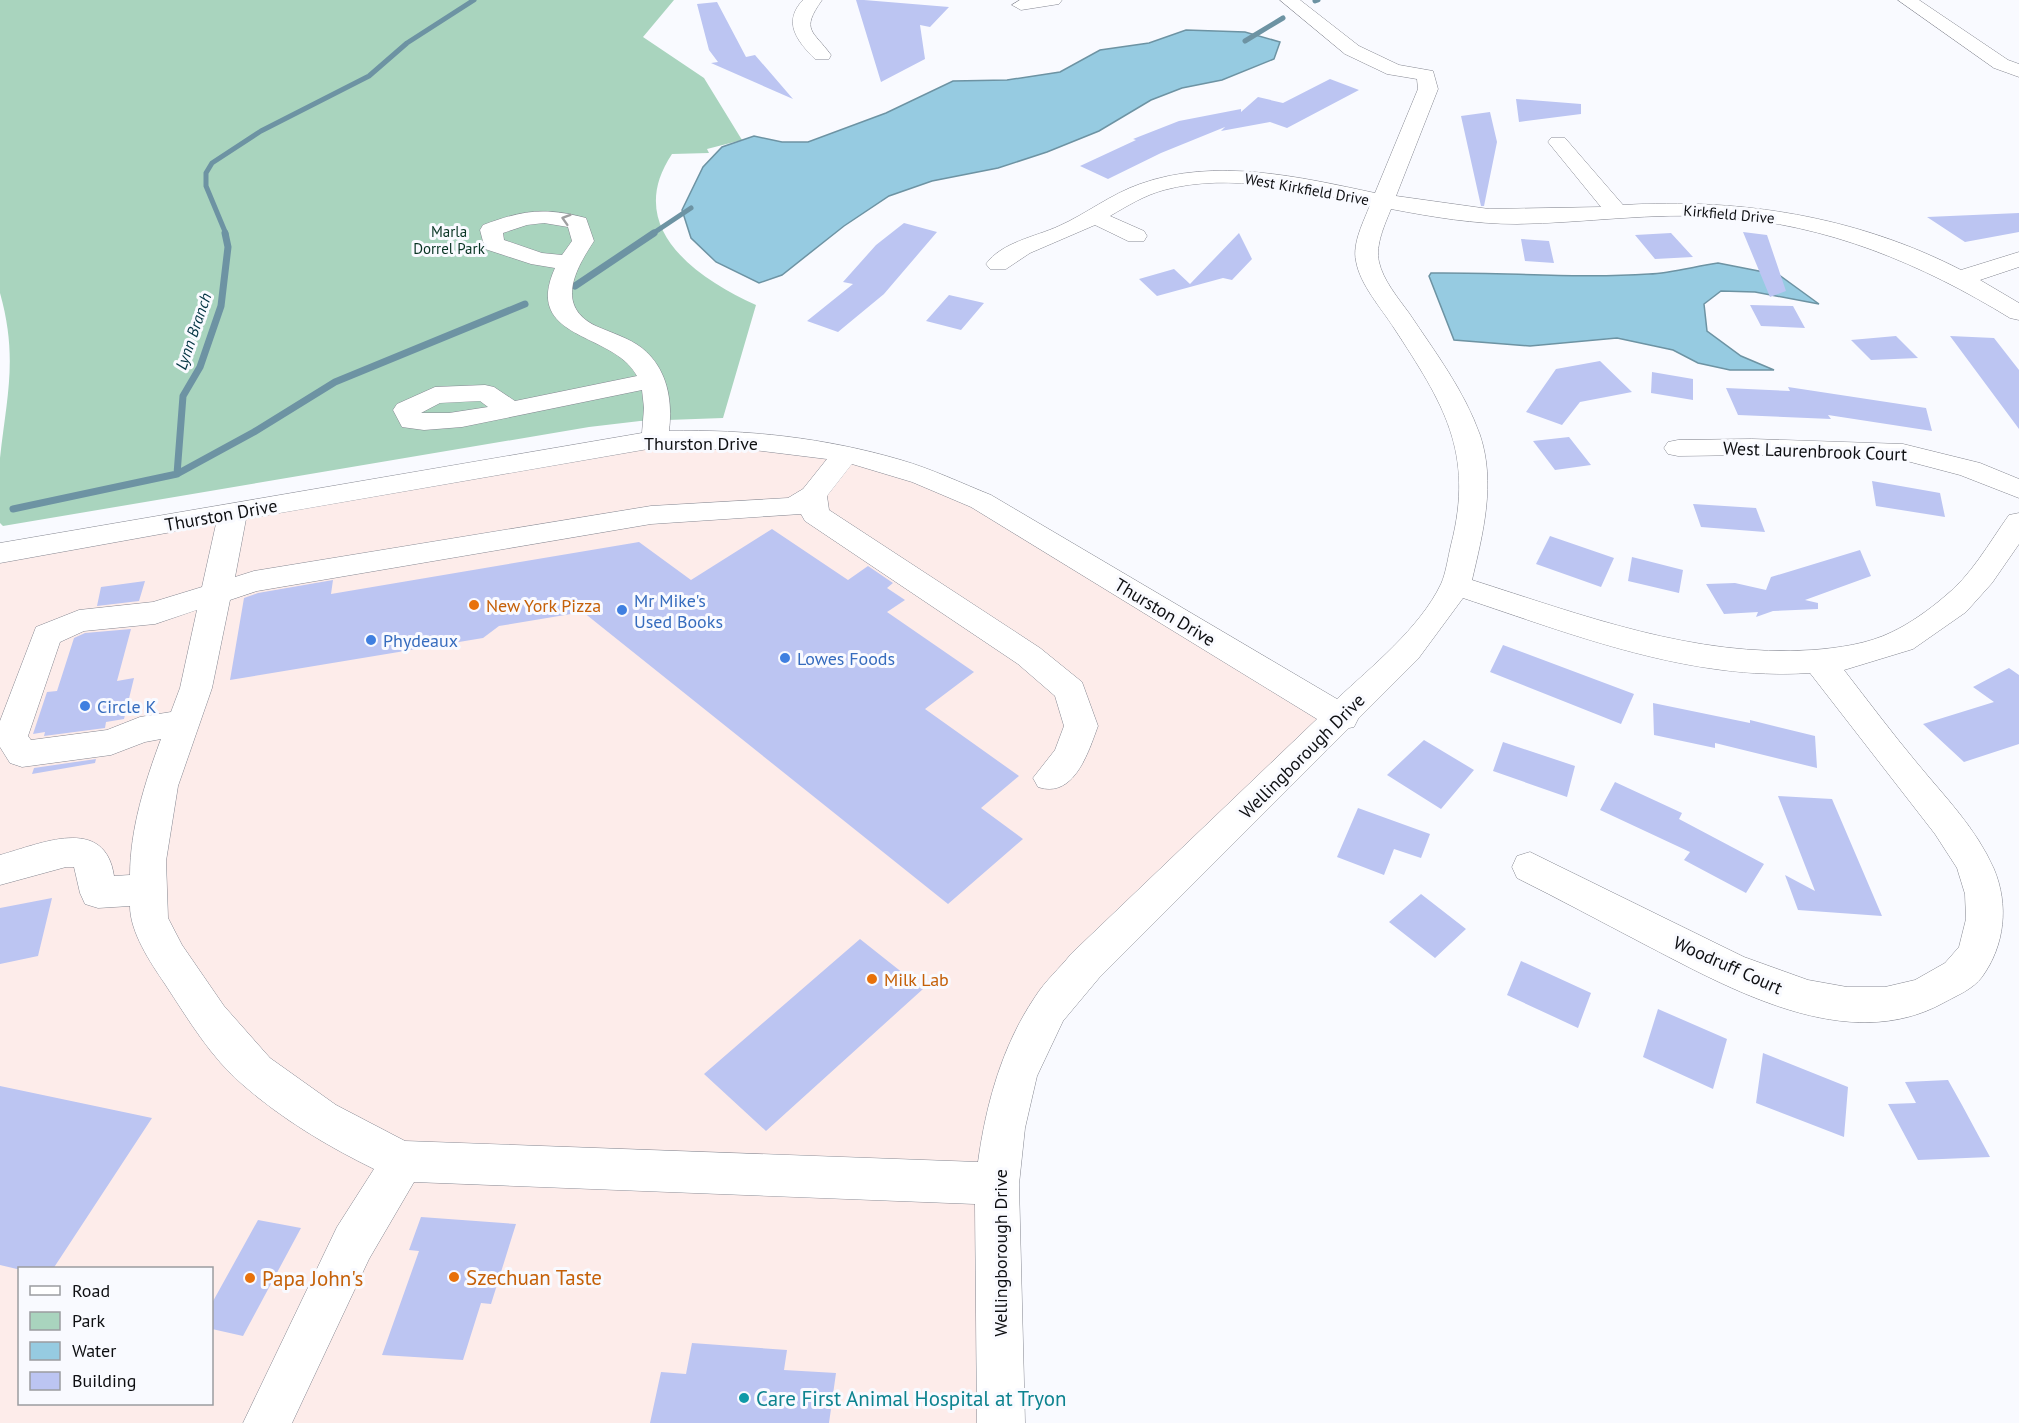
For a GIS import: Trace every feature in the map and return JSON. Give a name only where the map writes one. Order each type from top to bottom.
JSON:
[{"type":"street","points":[[813,0],[802,13],[800,26],[805,40],[822,55]]},
{"type":"street","points":[[1022,5],[1053,0]]},
{"type":"street","name":"Wellingborough Drive","points":[[1002,1423],[997,1184],[1004,1128],[1017,1074],[1049,1009],[1085,966],[1342,718],[1407,651],[1435,617],[1456,585],[1471,524],[1474,483],[1467,437],[1448,391],[1376,282],[1367,261],[1370,233],[1428,89],[1426,75],[1394,70],[1352,50],[1289,0]]},
{"type":"street","points":[[1906,0],[2001,64],[2019,71]]},
{"type":"street","points":[[1558,142],[1618,213]]},
{"type":"street","name":"West Kirkfield Drive","points":[[998,264],[1024,248],[1059,235],[1113,204],[1168,182],[1237,167],[1384,202]]},
{"type":"street","name":"Kirkfield Drive","points":[[1384,202],[1499,217],[1707,209],[1773,217],[1838,231],[1888,247],[1961,278],[2019,313]]},
{"type":"street","points":[[1093,216],[1136,236]]},
{"type":"street","points":[[1961,278],[2019,259]]},
{"type":"street","points":[[567,263],[558,287],[563,306],[571,319],[582,329],[638,357],[653,380],[660,414],[654,440]]},
{"type":"street","points":[[511,410],[653,380]]},
{"type":"street","name":"Thurston Drive","points":[[0,553],[654,440],[751,442],[801,447],[844,455],[920,475],[981,501],[1342,718]]},
{"type":"street","name":"West Laurenbrook Court","points":[[1678,448],[1752,447],[1903,452],[1970,469],[2019,489]]},
{"type":"street","points":[[182,723],[140,730],[111,742],[22,754],[11,737],[47,635],[79,621],[155,613],[254,582],[651,515],[794,507],[813,495],[844,455]]},
{"type":"street","points":[[813,495],[815,514],[1029,656],[1070,690],[1081,726],[1069,757],[1050,778]]},
{"type":"street","points":[[233,513],[196,688],[161,786],[148,861],[149,919],[168,957],[210,1019],[256,1071],[321,1119],[403,1161],[453,1166],[997,1184]]},
{"type":"street","points":[[1456,585],[1672,651],[1751,663],[1821,664],[1884,647],[1935,621],[1970,590],[2019,522]]},
{"type":"street","name":"Woodruff Court","points":[[1530,867],[1714,962],[1774,988],[1821,1001],[1867,1005],[1908,1000],[1938,990],[1964,971],[1976,952],[1986,919],[1981,884],[1961,842],[1821,664]]},
{"type":"street","points":[[0,870],[66,852],[82,853],[94,862],[98,893],[148,889]]},
{"type":"street","points":[[267,1423],[353,1242],[403,1161]]},
{"type":"shaded area","points":[[751,443],[920,475],[1342,718],[1143,912],[1017,1074],[1001,1423],[0,1423],[0,553],[586,450]]},
{"type":"green space","name":"Marla Dorrel Park","points":[[0,0],[674,0],[643,37],[704,78],[742,140],[707,149],[709,153],[672,154],[659,180],[656,205],[661,227],[673,247],[690,265],[733,294],[756,305],[723,418],[640,421],[589,427],[3,526],[0,523],[0,458],[10,357],[9,337],[0,293]]},
{"type":"water","points":[[1186,30],[1245,32],[1280,42],[1274,59],[1222,80],[1182,88],[1151,100],[1099,131],[1047,152],[998,168],[932,181],[889,196],[844,226],[782,275],[759,283],[716,262],[691,238],[682,210],[703,167],[722,147],[754,136],[782,142],[808,142],[886,113],[953,81],[1007,80],[1060,72],[1100,50],[1149,43]]},
{"type":"water","points":[[1718,263],[1779,275],[1819,304],[1755,292],[1721,291],[1704,304],[1707,331],[1741,356],[1774,370],[1730,370],[1698,363],[1673,350],[1617,338],[1530,346],[1454,340],[1429,276],[1431,273],[1568,276],[1649,274]]},
{"type":"building","points":[[856,0],[949,7],[930,27],[920,25],[925,59],[881,82]]},
{"type":"building","points":[[717,2],[746,57],[755,55],[793,99],[711,63],[718,62],[709,50],[697,4]]},
{"type":"building","points":[[1330,79],[1359,90],[1287,128],[1270,122],[1221,131],[1225,127],[1161,153],[1108,179],[1080,166],[1136,140],[1133,139],[1179,121],[1241,109],[1241,112],[1258,97],[1283,103]]},
{"type":"building","points":[[1516,99],[1581,104],[1581,114],[1519,122]]},
{"type":"building","points":[[1490,112],[1497,142],[1484,206],[1481,206],[1461,116]]},
{"type":"building","points":[[2019,213],[2019,232],[1965,242],[1927,217]]},
{"type":"building","points":[[904,223],[937,232],[884,294],[838,332],[807,321],[853,284],[843,282],[876,245]]},
{"type":"building","points":[[1743,232],[1767,235],[1786,291],[1770,297]]},
{"type":"building","points":[[1239,233],[1252,259],[1232,280],[1223,278],[1157,296],[1139,279],[1174,269],[1190,284]]},
{"type":"building","points":[[1671,233],[1693,257],[1655,259],[1635,235]]},
{"type":"building","points":[[1521,239],[1549,241],[1554,263],[1525,261]]},
{"type":"building","points":[[949,295],[984,303],[961,330],[926,321]]},
{"type":"building","points":[[1750,305],[1793,306],[1805,328],[1761,326]]},
{"type":"building","points":[[1896,336],[1918,358],[1871,360],[1851,340]]},
{"type":"building","points":[[1950,336],[1994,338],[2019,370],[2019,429]]},
{"type":"building","points":[[1600,361],[1632,392],[1580,402],[1562,425],[1526,412],[1556,369]]},
{"type":"building","points":[[1652,372],[1693,379],[1693,400],[1651,393]]},
{"type":"building","points":[[1788,387],[1926,408],[1932,431],[1828,415],[1831,419],[1738,415],[1726,388],[1790,391]]},
{"type":"building","points":[[1569,437],[1591,465],[1555,470],[1533,441]]},
{"type":"building","points":[[1872,481],[1940,493],[1945,517],[1876,506]]},
{"type":"building","points":[[1693,504],[1756,508],[1765,532],[1701,527]]},
{"type":"building","points":[[772,529],[848,580],[868,566],[893,583],[887,588],[905,600],[887,612],[974,672],[925,709],[1019,776],[981,808],[1023,839],[948,904],[583,612],[499,626],[483,638],[230,680],[244,598],[258,593],[333,580],[331,594],[639,542],[691,580]]},
{"type":"building","points":[[1550,536],[1614,558],[1601,587],[1536,564]]},
{"type":"building","points":[[1860,550],[1871,576],[1805,600],[1818,603],[1818,609],[1773,611],[1756,617],[1758,612],[1724,614],[1706,584],[1735,583],[1766,590],[1771,577]]},
{"type":"building","points":[[1632,557],[1683,570],[1679,593],[1628,581]]},
{"type":"building","points":[[145,581],[139,601],[97,606],[101,587]]},
{"type":"building","points":[[131,629],[117,681],[134,678],[124,719],[106,722],[105,728],[44,736],[45,732],[33,734],[47,692],[57,691],[74,638],[85,633]]},
{"type":"building","points":[[1503,645],[1634,694],[1621,724],[1490,672]]},
{"type":"building","points":[[2009,668],[2019,675],[2019,744],[1964,762],[1923,724],[1994,702],[1973,687]]},
{"type":"building","points":[[1653,703],[1750,723],[1750,720],[1815,736],[1817,768],[1715,743],[1715,748],[1654,735]]},
{"type":"building","points":[[1424,740],[1474,770],[1441,809],[1387,775]]},
{"type":"building","points":[[1503,742],[1575,766],[1567,797],[1493,771]]},
{"type":"building","points":[[96,759],[95,763],[32,774],[34,768]]},
{"type":"building","points":[[1615,782],[1682,813],[1679,819],[1764,864],[1746,893],[1684,860],[1690,852],[1600,810]]},
{"type":"building","points":[[1778,796],[1832,799],[1882,916],[1798,910],[1785,875],[1815,891]]},
{"type":"building","points":[[1358,808],[1430,834],[1421,858],[1394,849],[1384,875],[1337,857]]},
{"type":"building","points":[[1421,894],[1466,929],[1435,958],[1389,922]]},
{"type":"building","points":[[52,898],[38,956],[0,964],[0,908]]},
{"type":"building","points":[[860,939],[923,989],[766,1131],[704,1074]]},
{"type":"building","points":[[1521,961],[1591,993],[1578,1028],[1507,995]]},
{"type":"building","points":[[1658,1009],[1727,1039],[1713,1089],[1643,1057]]},
{"type":"building","points":[[1763,1053],[1848,1087],[1844,1137],[1756,1103]]},
{"type":"building","points":[[1948,1080],[1990,1157],[1918,1160],[1888,1104],[1916,1103],[1905,1082]]},
{"type":"building","points":[[0,1086],[152,1118],[54,1267],[18,1267],[17,1269],[0,1265]]},
{"type":"building","name":"Szechuan Taste","points":[[421,1217],[516,1224],[491,1304],[481,1303],[463,1360],[382,1355],[419,1251],[409,1250]]},
{"type":"building","points":[[258,1220],[301,1228],[243,1336],[213,1329],[213,1301]]},
{"type":"building","name":"Care First Animal Hospital at Tryon","points":[[692,1343],[787,1350],[784,1370],[836,1373],[829,1423],[650,1423],[661,1372],[686,1374]]},
{"type":"waterway","name":"Lynn Branch","points":[[226,234],[206,186],[206,173],[212,163],[261,131],[369,76],[407,43],[474,0]]},
{"type":"waterway","points":[[1245,41],[1283,18]]},
{"type":"waterway","points":[[652,234],[691,208]]},
{"type":"waterway","name":"Lynn Branch","points":[[177,474],[183,396],[200,367],[221,306],[228,247],[225,233]]},
{"type":"waterway","points":[[575,286],[654,233]]},
{"type":"waterway","points":[[177,474],[254,432],[335,382],[525,304]]},
{"type":"waterway","name":"Lynn Branch","points":[[13,509],[177,474]]},
{"type":"place","name":"New York Pizza","points":[[474,605]]},
{"type":"place","name":"Mr Mike's Used Books","points":[[622,610]]},
{"type":"place","name":"Phydeaux","points":[[371,640]]},
{"type":"place","name":"Lowes Foods","points":[[785,658]]},
{"type":"place","name":"Circle K","points":[[85,706]]},
{"type":"place","name":"Milk Lab","points":[[872,979]]},
{"type":"place","name":"Szechuan Taste","points":[[454,1277]]},
{"type":"place","name":"Papa John's","points":[[250,1278]]},
{"type":"place","name":"Care First Animal Hospital at Tryon","points":[[744,1398]]}]
